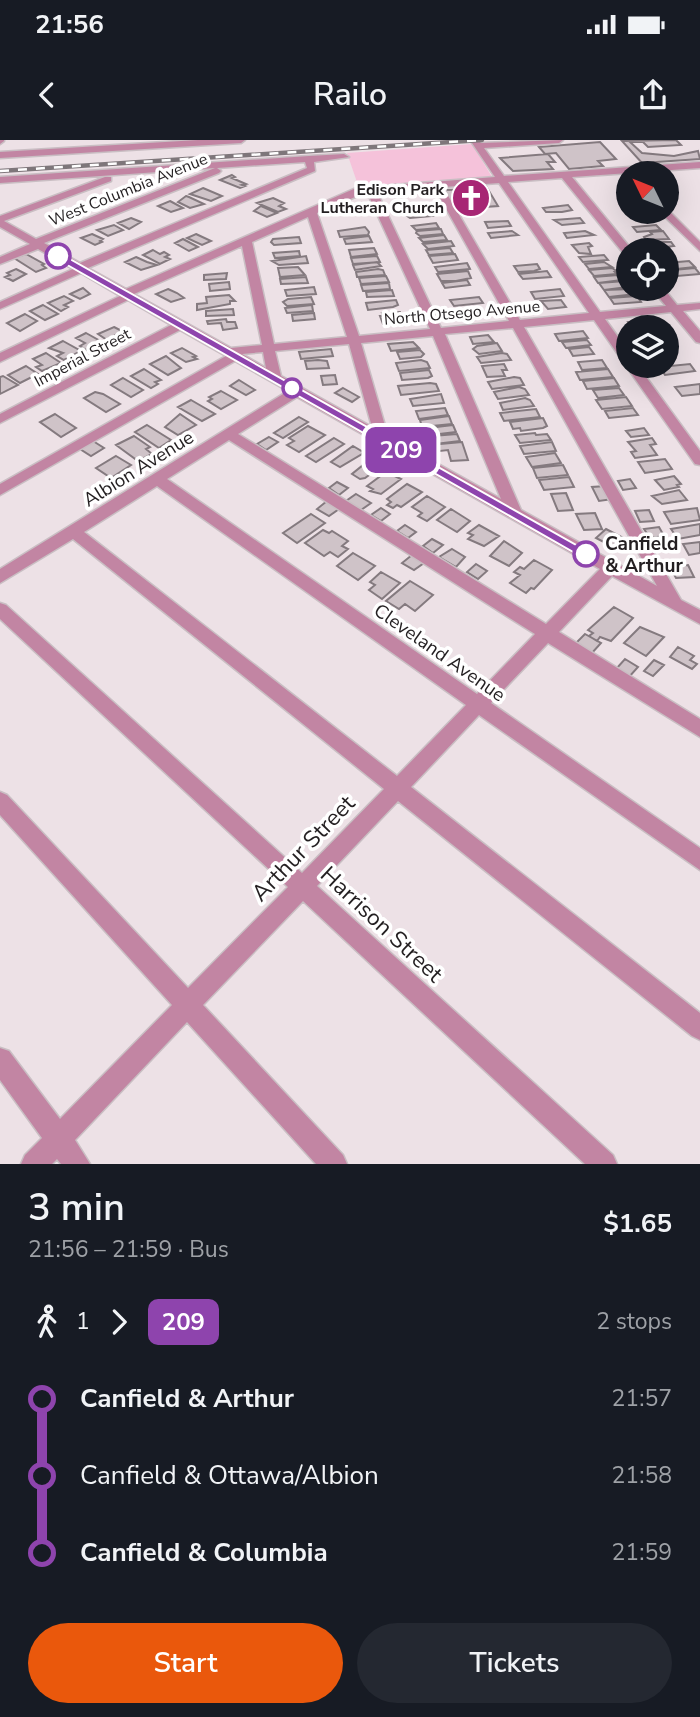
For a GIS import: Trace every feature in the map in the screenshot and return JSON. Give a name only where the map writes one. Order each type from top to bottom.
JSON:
[{"type":"street","points":[[0,155],[108,144],[241,140]]},
{"type":"street","points":[[476,143],[559,140]]},
{"type":"street","points":[[476,143],[616,343]]},
{"type":"street","points":[[0,180],[344,157]]},
{"type":"street","points":[[0,306],[312,169],[309,159]]},
{"type":"street","name":"West Columbia Avenue","points":[[0,261],[232,165]]},
{"type":"street","points":[[679,167],[700,165]]},
{"type":"street","points":[[688,166],[700,177]]},
{"type":"street","points":[[111,173],[108,179],[43,195],[0,221],[80,269],[700,618]]},
{"type":"street","points":[[0,358],[127,295],[354,192],[370,188],[616,173]]},
{"type":"street","points":[[565,175],[617,238]]},
{"type":"street","points":[[24,178],[25,185],[43,195]]},
{"type":"street","points":[[437,184],[676,605]]},
{"type":"street","points":[[370,188],[437,331],[515,514]]},
{"type":"street","points":[[311,211],[354,339],[382,439]]},
{"type":"street","points":[[677,224],[700,248]]},
{"type":"street","points":[[246,240],[275,379]]},
{"type":"street","points":[[668,301],[700,339]]},
{"type":"street","name":"North Otsego Avenue","points":[[231,354],[268,347],[700,306]]},
{"type":"street","name":"Imperial Street","points":[[0,419],[180,325]]},
{"type":"street","points":[[0,490],[231,354]]},
{"type":"street","points":[[641,378],[700,461]]},
{"type":"street","name":"Albion Avenue","points":[[0,577],[297,391]]},
{"type":"street","points":[[229,433],[700,729]]},
{"type":"street","name":"Cleveland Avenue","points":[[157,479],[700,859]]},
{"type":"street","points":[[73,531],[700,1028]]},
{"type":"street","name":"Arthur Street","points":[[34,1164],[610,568]]},
{"type":"street","name":"Harrison Street","points":[[0,609],[604,1164]]},
{"type":"street","points":[[0,800],[334,1164]]},
{"type":"street","points":[[0,1060],[77,1164]]},
{"type":"shaded area","points":[[472,144],[492,177],[359,188],[347,153]]},
{"type":"building","points":[[676,140],[681,145],[648,147],[643,142],[630,142],[642,153],[674,156],[698,151],[700,159],[640,161],[622,141]]},
{"type":"building","points":[[600,142],[616,159],[598,161],[603,166],[569,169],[556,153],[545,154],[539,147]]},
{"type":"building","points":[[548,154],[555,162],[547,162],[553,169],[513,171],[500,158]]},
{"type":"building","points":[[232,175],[235,177],[232,178],[246,184],[242,185],[245,186],[240,188],[220,180]]},
{"type":"building","name":"Edison Park Lutheran Church","points":[[486,186],[498,206],[455,209],[444,190],[482,189],[481,187]]},
{"type":"building","points":[[203,188],[222,196],[211,201],[190,194]]},
{"type":"building","points":[[186,196],[204,204],[190,208],[178,202]]},
{"type":"building","points":[[273,198],[284,203],[279,206],[286,209],[278,212],[257,203]]},
{"type":"building","points":[[170,201],[183,208],[171,212],[158,206]]},
{"type":"building","points":[[568,205],[572,210],[546,212],[543,208]]},
{"type":"building","points":[[261,206],[277,213],[267,217],[254,211]]},
{"type":"building","points":[[430,211],[433,216],[410,218],[404,214]]},
{"type":"building","points":[[131,218],[141,222],[129,229],[118,223]]},
{"type":"building","points":[[580,218],[584,223],[562,225],[554,220]]},
{"type":"building","points":[[508,221],[511,226],[488,228],[485,222]]},
{"type":"building","points":[[436,223],[439,228],[416,230],[412,226]]},
{"type":"building","points":[[114,225],[123,230],[108,236],[97,230]]},
{"type":"building","points":[[656,225],[661,230],[637,232],[633,227]]},
{"type":"building","points":[[365,227],[368,235],[340,237],[338,231]]},
{"type":"building","points":[[441,229],[443,234],[420,236],[416,233],[417,231]]},
{"type":"building","points":[[512,231],[518,235],[491,238],[488,233]]},
{"type":"building","points":[[585,231],[594,235],[567,238],[564,233]]},
{"type":"building","points":[[663,231],[668,238],[645,238],[652,234],[650,232]]},
{"type":"building","points":[[92,234],[103,239],[100,241],[102,242],[95,245],[81,238]]},
{"type":"building","points":[[196,234],[211,241],[202,245],[187,238]]},
{"type":"building","points":[[444,235],[447,240],[423,242],[419,238]]},
{"type":"building","points":[[369,236],[372,242],[346,244],[344,239]]},
{"type":"building","points":[[299,237],[301,243],[274,245],[271,242],[273,239]]},
{"type":"building","points":[[183,239],[198,247],[189,251],[175,243]]},
{"type":"building","points":[[451,241],[454,246],[428,249],[423,244]]},
{"type":"building","points":[[589,243],[592,246],[588,247],[591,254],[579,253],[572,245]]},
{"type":"building","points":[[374,248],[377,254],[351,257],[349,250]]},
{"type":"building","points":[[450,248],[453,253],[429,255],[426,250]]},
{"type":"building","points":[[153,250],[160,254],[164,252],[169,255],[165,257],[170,259],[160,264],[143,255]]},
{"type":"building","points":[[299,251],[300,256],[275,258],[273,253]]},
{"type":"building","points":[[26,254],[44,264],[42,265],[46,268],[36,272],[14,258]]},
{"type":"building","points":[[455,254],[458,260],[433,263],[429,256]]},
{"type":"building","points":[[604,255],[608,260],[583,262],[579,257]]},
{"type":"building","points":[[306,256],[308,263],[279,265],[272,261]]},
{"type":"building","points":[[377,256],[380,262],[353,264],[351,258]]},
{"type":"building","points":[[136,257],[157,265],[141,270],[125,262]]},
{"type":"building","points":[[689,261],[695,267],[679,269],[679,262]]},
{"type":"building","points":[[377,262],[381,266],[355,270],[353,265]]},
{"type":"building","points":[[604,262],[612,267],[589,269],[585,264]]},
{"type":"building","points":[[467,263],[470,269],[438,272],[435,267]]},
{"type":"building","points":[[537,264],[540,269],[534,271],[518,272],[514,266]]},
{"type":"building","points":[[298,267],[305,275],[280,277],[278,268]]},
{"type":"building","points":[[612,268],[616,274],[594,276],[589,270]]},
{"type":"building","points":[[695,268],[700,274],[679,276],[679,269]]},
{"type":"building","points":[[16,269],[26,274],[13,281],[5,277],[10,275],[7,273]]},
{"type":"building","points":[[383,270],[385,275],[357,277],[356,272]]},
{"type":"building","points":[[468,271],[471,278],[456,281],[441,281],[437,274]]},
{"type":"building","points":[[547,271],[551,277],[523,279],[519,274]]},
{"type":"building","points":[[227,273],[226,279],[204,280],[204,275]]},
{"type":"building","points":[[616,275],[616,281],[598,283],[594,277]]},
{"type":"building","points":[[386,276],[389,282],[361,284],[359,278]]},
{"type":"building","points":[[306,277],[308,283],[281,284],[280,279]]},
{"type":"building","points":[[467,280],[470,285],[445,288],[442,283]]},
{"type":"building","points":[[229,282],[230,289],[210,291],[209,284]]},
{"type":"building","points":[[616,282],[616,288],[604,290],[599,283]]},
{"type":"building","points":[[389,283],[390,289],[363,291],[361,285]]},
{"type":"building","points":[[314,287],[316,294],[287,296],[285,290]]},
{"type":"building","points":[[83,288],[90,294],[80,299],[70,294]]},
{"type":"building","points":[[168,289],[184,298],[171,302],[156,294]]},
{"type":"building","points":[[560,289],[564,296],[535,299],[531,292]]},
{"type":"building","points":[[392,290],[394,296],[367,297],[366,292]]},
{"type":"building","points":[[604,290],[616,290],[616,296],[609,297]]},
{"type":"building","points":[[229,295],[235,301],[230,301],[230,304],[197,310],[197,304],[207,303],[206,297]]},
{"type":"building","points":[[64,296],[73,301],[64,305],[68,307],[61,311],[48,303]]},
{"type":"building","points":[[311,297],[314,304],[287,306],[283,302],[288,299]]},
{"type":"building","points":[[479,297],[483,303],[454,306],[450,300]]},
{"type":"building","points":[[610,298],[616,298],[616,301],[641,302],[614,304]]},
{"type":"building","points":[[396,300],[398,305],[393,307],[368,310],[366,303]]},
{"type":"building","points":[[561,300],[566,307],[548,309],[541,301]]},
{"type":"building","points":[[43,305],[58,314],[45,320],[30,311]]},
{"type":"building","points":[[312,305],[313,311],[287,313],[285,308]]},
{"type":"building","points":[[481,308],[484,315],[458,317],[455,311]]},
{"type":"building","points":[[233,309],[234,315],[206,316],[206,311]]},
{"type":"building","points":[[400,312],[404,322],[383,324],[380,316],[383,316],[382,313]]},
{"type":"building","points":[[314,313],[315,319],[293,321],[292,315]]},
{"type":"building","points":[[25,314],[37,321],[20,331],[7,323]]},
{"type":"building","points":[[226,319],[227,322],[235,322],[237,328],[223,330],[221,323],[208,324],[207,321]]},
{"type":"building","points":[[114,327],[122,331],[107,340],[98,334]]},
{"type":"building","points":[[583,331],[588,338],[559,341],[555,334]]},
{"type":"building","points":[[86,333],[102,342],[86,350],[80,346],[85,343],[76,338]]},
{"type":"building","points":[[488,335],[494,342],[473,344],[470,337]]},
{"type":"building","points":[[587,340],[591,345],[566,348],[562,342]]},
{"type":"building","points":[[63,341],[81,351],[64,360],[57,356],[63,353],[49,348]]},
{"type":"building","points":[[413,342],[419,348],[391,351],[388,344]]},
{"type":"building","points":[[497,343],[502,351],[479,354],[473,349],[477,346]]},
{"type":"building","points":[[589,347],[594,354],[573,356],[569,349]]},
{"type":"building","points":[[182,348],[197,359],[186,362],[171,353]]},
{"type":"building","points":[[331,349],[333,356],[301,359],[299,352]]},
{"type":"building","points":[[420,350],[424,354],[421,357],[400,359],[397,352]]},
{"type":"building","points":[[46,353],[61,363],[42,371],[36,367],[42,365],[33,359]]},
{"type":"building","points":[[507,354],[511,360],[481,363],[477,357]]},
{"type":"building","points":[[166,356],[181,368],[168,375],[150,364]]},
{"type":"building","points":[[421,360],[427,362],[430,368],[399,371],[396,363]]},
{"type":"building","points":[[602,360],[607,368],[582,370],[578,362]]},
{"type":"building","points":[[305,361],[327,361],[329,368],[307,369]]},
{"type":"building","points":[[504,364],[507,370],[502,370],[505,376],[487,377],[482,366]]},
{"type":"building","points":[[690,364],[695,371],[679,373],[679,365]]},
{"type":"building","points":[[26,366],[38,374],[20,383],[8,375]]},
{"type":"building","points":[[144,369],[161,380],[155,382],[158,384],[151,388],[131,376]]},
{"type":"building","points":[[608,369],[613,377],[580,380],[576,372]]},
{"type":"building","points":[[429,370],[432,376],[428,378],[402,380],[400,373]]},
{"type":"building","points":[[335,375],[337,384],[323,385],[321,376]]},
{"type":"building","points":[[3,376],[18,385],[0,394],[0,377]]},
{"type":"building","points":[[123,378],[143,390],[131,397],[111,385]]},
{"type":"building","points":[[520,378],[524,385],[492,389],[488,382]]},
{"type":"building","points":[[614,378],[619,386],[587,389],[583,381]]},
{"type":"building","points":[[239,380],[255,390],[246,395],[230,386]]},
{"type":"building","points":[[436,384],[439,391],[401,395],[398,386]]},
{"type":"building","points":[[700,384],[700,394],[682,396],[675,387]]},
{"type":"building","points":[[519,387],[525,389],[529,395],[498,399],[494,392]]},
{"type":"building","points":[[343,388],[359,397],[352,402],[335,393]]},
{"type":"building","points":[[619,388],[624,395],[598,398],[593,390]]},
{"type":"building","points":[[221,391],[237,400],[221,409],[208,401],[212,399],[209,397]]},
{"type":"building","points":[[95,392],[120,404],[106,412],[84,398]]},
{"type":"building","points":[[441,394],[444,403],[413,406],[410,399]]},
{"type":"building","points":[[626,397],[632,406],[602,409],[596,400]]},
{"type":"building","points":[[525,398],[534,406],[503,410],[500,403]]},
{"type":"building","points":[[191,400],[215,414],[202,421],[178,407]]},
{"type":"building","points":[[445,408],[448,415],[419,419],[416,411]]},
{"type":"building","points":[[633,408],[638,415],[609,418],[605,411]]},
{"type":"building","points":[[536,409],[540,417],[504,421],[500,413]]},
{"type":"building","points":[[55,414],[76,428],[61,437],[40,422]]},
{"type":"building","points":[[180,414],[196,425],[178,435],[165,427]]},
{"type":"building","points":[[449,416],[452,424],[422,427],[420,420]]},
{"type":"building","points":[[299,417],[308,422],[283,438],[274,433]]},
{"type":"building","points":[[543,418],[547,426],[521,431],[520,428],[513,429],[510,422]]},
{"type":"building","points":[[147,425],[171,440],[159,448],[135,432]]},
{"type":"building","points":[[453,425],[456,432],[431,435],[428,428]]},
{"type":"building","points":[[308,426],[325,435],[299,452],[287,445],[294,441],[289,438]]},
{"type":"building","points":[[644,428],[649,435],[631,437],[626,431]]},
{"type":"building","points":[[457,434],[460,441],[435,444],[432,436]]},
{"type":"building","points":[[547,434],[551,440],[520,443],[515,435]]},
{"type":"building","points":[[134,436],[150,447],[146,449],[152,454],[138,461],[116,445]]},
{"type":"building","points":[[269,437],[278,442],[266,450],[257,444]]},
{"type":"building","points":[[334,438],[344,444],[316,462],[306,456]]},
{"type":"building","points":[[652,438],[656,444],[650,445],[657,455],[635,458],[631,452],[636,451],[628,442]]},
{"type":"building","points":[[93,441],[104,448],[91,456],[80,449]]},
{"type":"building","points":[[462,442],[468,460],[451,461],[448,450],[431,452],[429,445]]},
{"type":"building","points":[[552,442],[556,451],[524,454],[520,446]]},
{"type":"building","points":[[353,446],[363,452],[362,454],[340,467],[331,462]]},
{"type":"building","points":[[555,453],[561,463],[532,467],[526,457]]},
{"type":"building","points":[[116,456],[131,465],[111,478],[96,468]]},
{"type":"building","points":[[665,459],[672,469],[645,473],[638,462]]},
{"type":"building","points":[[368,461],[380,467],[365,478],[360,479],[352,474]]},
{"type":"building","points":[[563,465],[568,475],[537,478],[533,468]]},
{"type":"building","points":[[386,472],[401,479],[381,494],[370,491],[373,489],[367,486]]},
{"type":"building","points":[[674,476],[681,484],[677,485],[679,487],[664,490],[655,480]]},
{"type":"building","points":[[569,477],[574,487],[544,490],[539,480]]},
{"type":"building","points":[[630,479],[636,488],[623,490],[618,481]]},
{"type":"building","points":[[337,482],[348,488],[339,495],[329,488]]},
{"type":"building","points":[[407,484],[422,492],[401,507],[397,505],[393,508],[387,505],[391,502],[387,499]]},
{"type":"building","points":[[606,486],[613,499],[599,501],[592,487]]},
{"type":"building","points":[[679,490],[687,500],[662,504],[652,496]]},
{"type":"building","points":[[566,493],[573,510],[558,511],[551,494]]},
{"type":"building","points":[[356,494],[371,503],[361,510],[346,501]]},
{"type":"building","points":[[427,496],[445,507],[427,521],[418,516],[422,513],[412,507]]},
{"type":"building","points":[[327,501],[339,509],[329,516],[317,509]]},
{"type":"building","points":[[381,508],[390,514],[381,521],[371,515]]},
{"type":"building","points":[[697,508],[700,520],[671,524],[664,512]]},
{"type":"building","points":[[451,509],[470,521],[457,532],[437,520]]},
{"type":"building","points":[[649,510],[654,521],[640,522],[635,511]]},
{"type":"building","points":[[595,513],[602,529],[584,530],[576,514]]},
{"type":"building","points":[[311,514],[325,523],[297,543],[283,533]]},
{"type":"building","points":[[700,524],[700,535],[678,539],[671,529]]},
{"type":"building","points":[[405,525],[416,532],[408,538],[397,531]]},
{"type":"building","points":[[479,525],[499,536],[484,546],[468,539],[473,535],[468,533]]},
{"type":"building","points":[[659,527],[664,536],[650,538],[644,529]]},
{"type":"building","points":[[606,529],[631,542],[621,551],[596,538]]},
{"type":"building","points":[[323,530],[329,533],[332,531],[348,541],[342,546],[348,549],[338,557],[330,552],[324,556],[305,543]]},
{"type":"building","points":[[432,539],[443,545],[433,553],[423,546]]},
{"type":"building","points":[[504,541],[522,553],[509,566],[490,556]]},
{"type":"building","points":[[700,542],[700,553],[689,555],[683,544]]},
{"type":"building","points":[[452,549],[465,557],[456,567],[439,557]]},
{"type":"building","points":[[353,553],[375,566],[358,580],[337,566]]},
{"type":"building","points":[[412,555],[424,563],[414,570],[402,563]]},
{"type":"building","points":[[534,560],[552,570],[534,589],[531,588],[526,593],[510,583],[520,575],[514,572],[520,567],[524,569]]},
{"type":"building","points":[[476,564],[487,571],[478,579],[467,572]]},
{"type":"building","points":[[688,565],[694,577],[676,578],[670,567]]},
{"type":"building","points":[[381,572],[400,583],[382,599],[369,590],[375,585],[370,582]]},
{"type":"building","points":[[410,581],[433,595],[415,611],[405,604],[399,609],[386,601]]},
{"type":"building","points":[[614,607],[633,618],[611,641],[600,637],[597,641],[589,636],[593,633],[588,630]]},
{"type":"building","points":[[640,627],[664,637],[646,656],[624,643]]},
{"type":"building","points":[[585,634],[601,643],[592,653],[576,643]]},
{"type":"building","points":[[678,647],[694,656],[690,660],[697,664],[692,669],[670,657]]},
{"type":"building","points":[[625,659],[638,667],[629,677],[616,669]]},
{"type":"building","points":[[654,660],[664,665],[653,676],[644,671]]},
{"type":"railway","points":[[0,171],[482,140]]},
{"type":"bus line","name":"209","points":[[58,256],[586,554]]},
{"type":"place","name":"Edison Park Lutheran Church","points":[[471,198]]},
{"type":"place","name":"Canfield & Arthur","points":[[586,554]]}]
